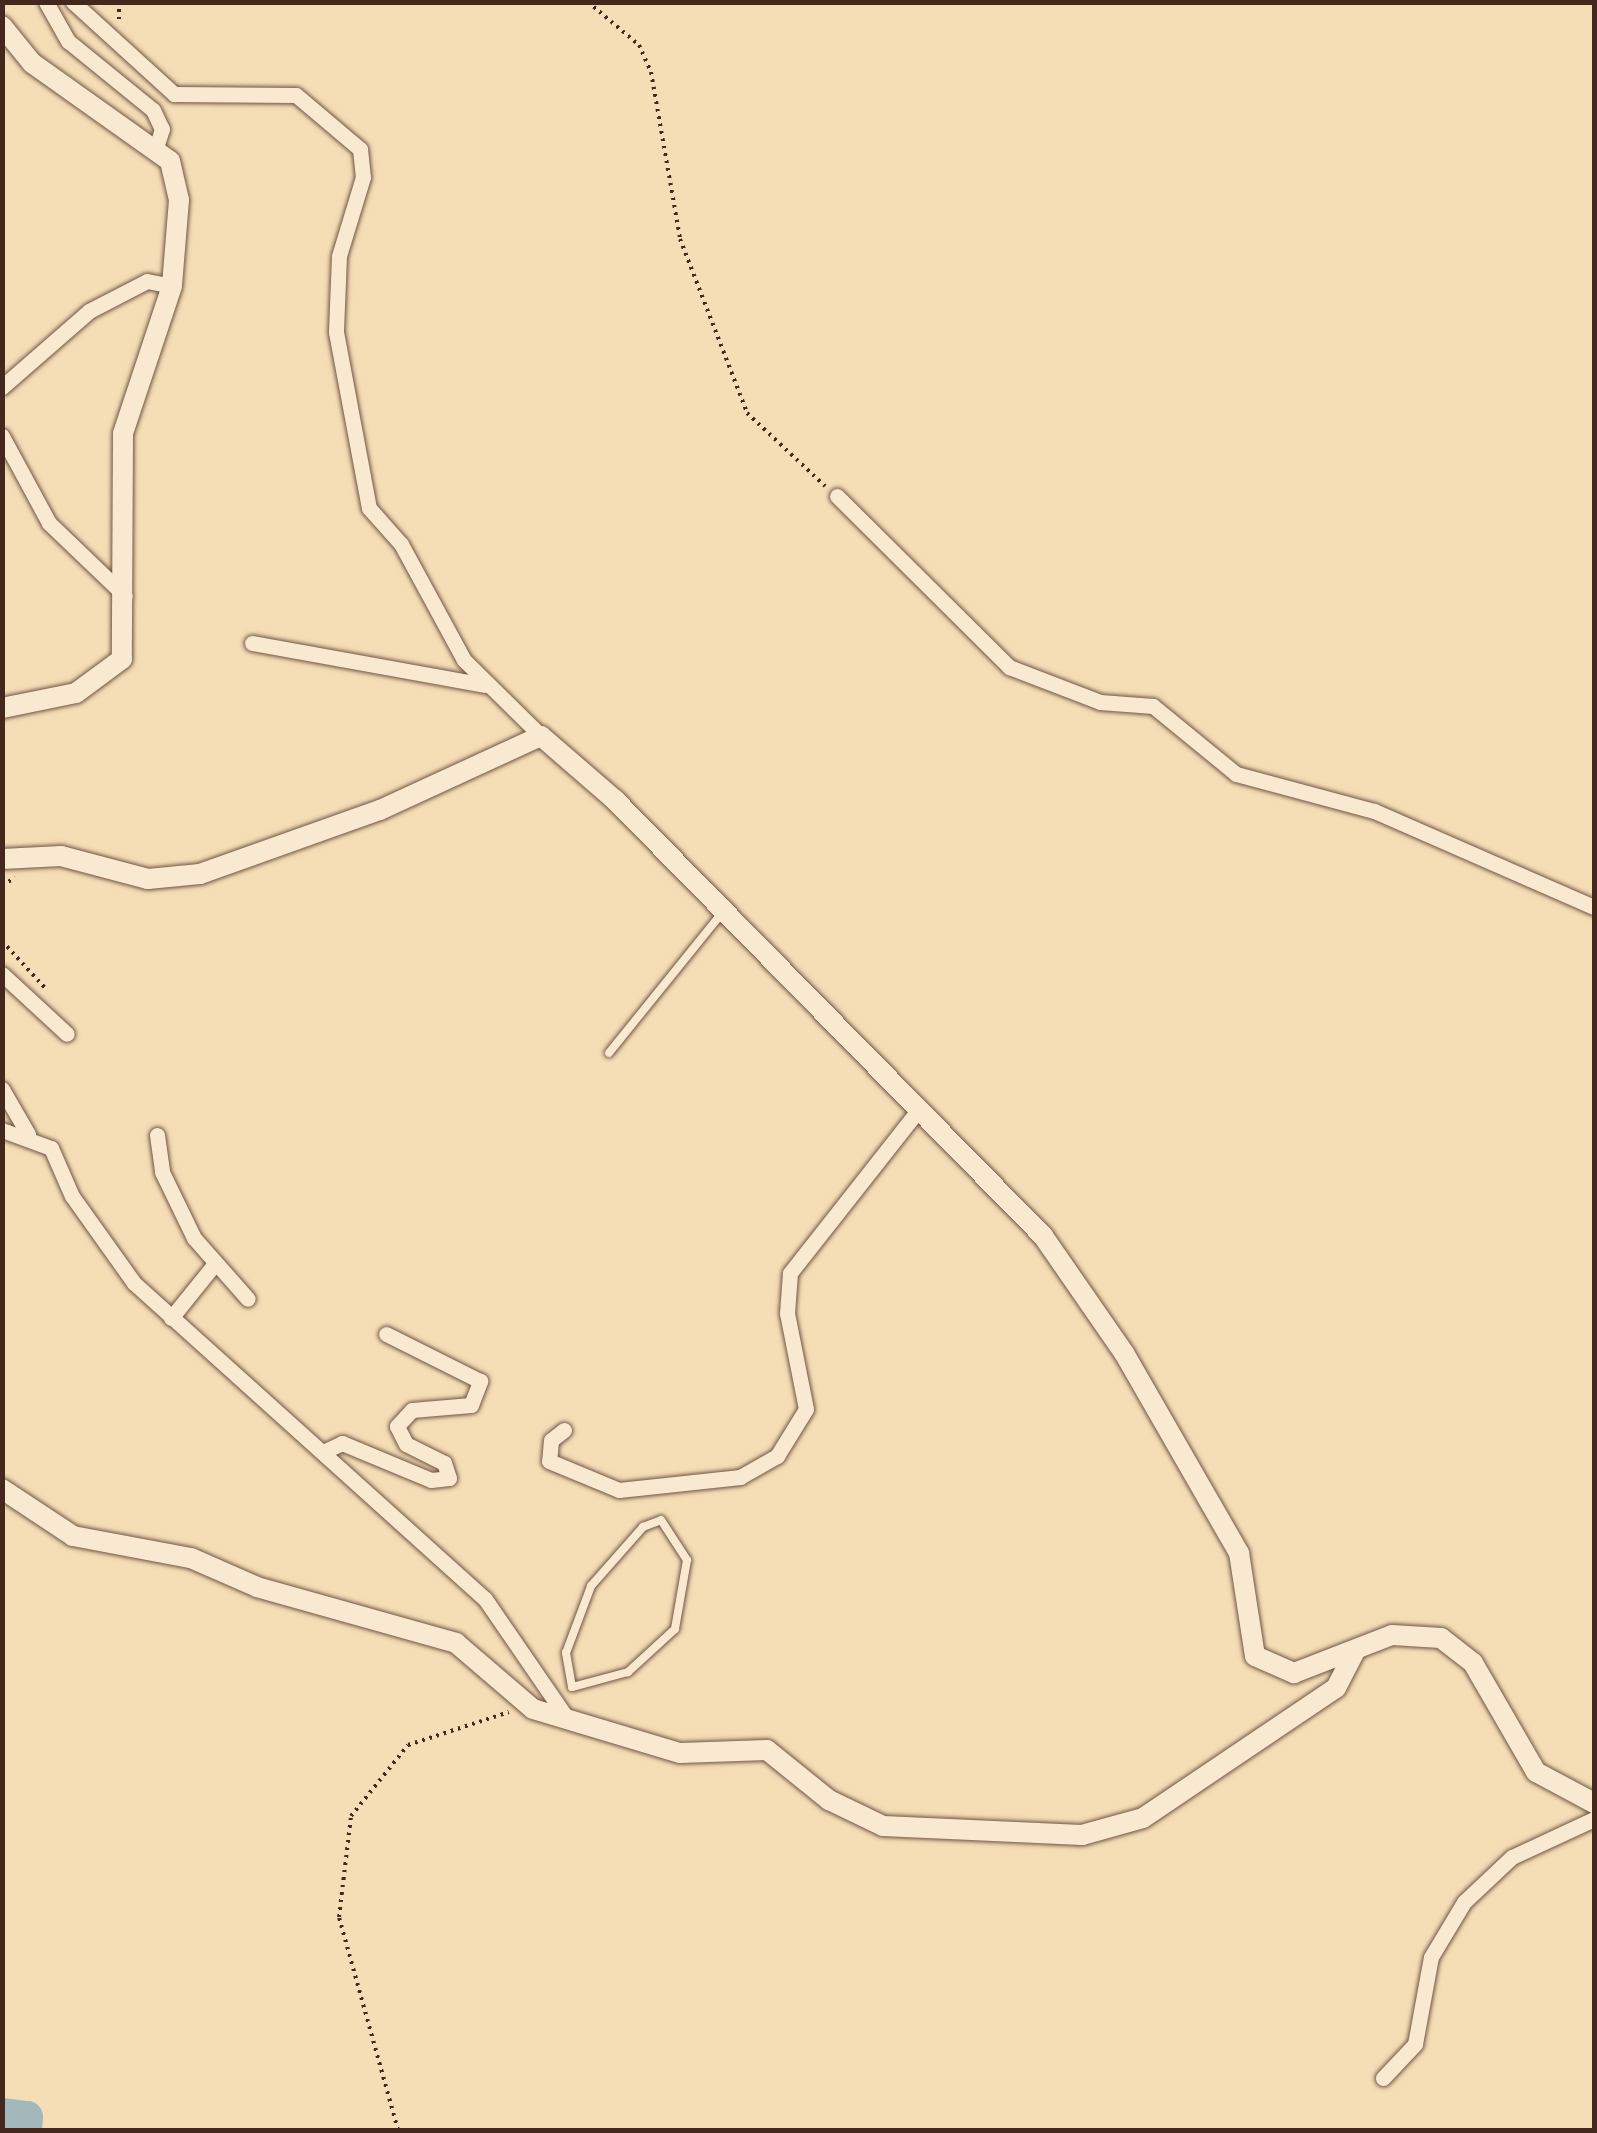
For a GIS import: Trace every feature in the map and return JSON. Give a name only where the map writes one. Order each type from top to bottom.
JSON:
[{"type":"street","points":[[46,2],[68,40],[153,110],[162,128],[155,150]]},
{"type":"street","points":[[73,2],[174,94],[296,95],[360,149],[363,177],[339,256],[336,332],[370,508],[486,684],[722,912],[916,1113],[1043,1236],[1124,1353],[1238,1553],[1255,1656],[1294,1673],[1411,1632],[1457,1646],[1529,1764],[1594,1802]]},
{"type":"street","points":[[2,26],[40,70],[155,150],[178,187],[172,286],[126,417],[125,648],[104,679],[2,708]]},
{"type":"street","points":[[2,387],[102,304],[147,281],[172,286]]},
{"type":"street","points":[[2,436],[6,456],[49,522],[125,596]]},
{"type":"street","points":[[837,496],[1009,667],[1100,702],[1154,706],[1236,774],[1438,835],[1594,908]]},
{"type":"street","points":[[252,643],[486,684]]},
{"type":"street","points":[[2,858],[61,856],[148,879],[200,874],[380,810],[541,736]]},
{"type":"street","points":[[2,974],[67,1034]]},
{"type":"street","points":[[2,1089],[28,1134],[55,1153],[82,1211],[171,1318],[325,1452],[484,1599],[565,1714]]},
{"type":"street","points":[[564,1430],[551,1440],[549,1461],[618,1490],[740,1477],[777,1456],[806,1409],[786,1312],[790,1274],[916,1113]]},
{"type":"street","points":[[2,1130],[28,1134]]},
{"type":"street","points":[[157,1134],[162,1172],[213,1266],[248,1299]]},
{"type":"street","points":[[171,1318],[213,1266]]},
{"type":"street","points":[[325,1452],[342,1443],[431,1480],[449,1478],[444,1463],[406,1444],[397,1426],[412,1410],[472,1406],[480,1381],[386,1334]]},
{"type":"street","points":[[2,1489],[74,1536],[191,1558],[257,1587],[456,1643],[533,1709],[565,1714],[680,1753],[767,1750],[829,1800],[883,1826],[1082,1835],[1143,1818],[1336,1688],[1355,1651]]},
{"type":"street","points":[[1382,2078],[1414,2044],[1431,1957],[1464,1902],[1512,1857],[1594,1820]]},
{"type":"lane","points":[[609,1053],[722,912]]},
{"type":"lane","points":[[565,1714],[572,1687],[566,1653],[591,1586],[643,1527],[662,1520],[687,1560],[681,1618],[628,1672],[572,1687]]},
{"type":"path","points":[[588,2],[639,45],[650,72],[680,239],[747,413],[837,496]]},
{"type":"path","points":[[398,2130],[339,1918],[351,1816],[408,1745],[533,1709]]},
{"type":"waterway","points":[[2,2114],[27,2117],[26,2130]]}]
